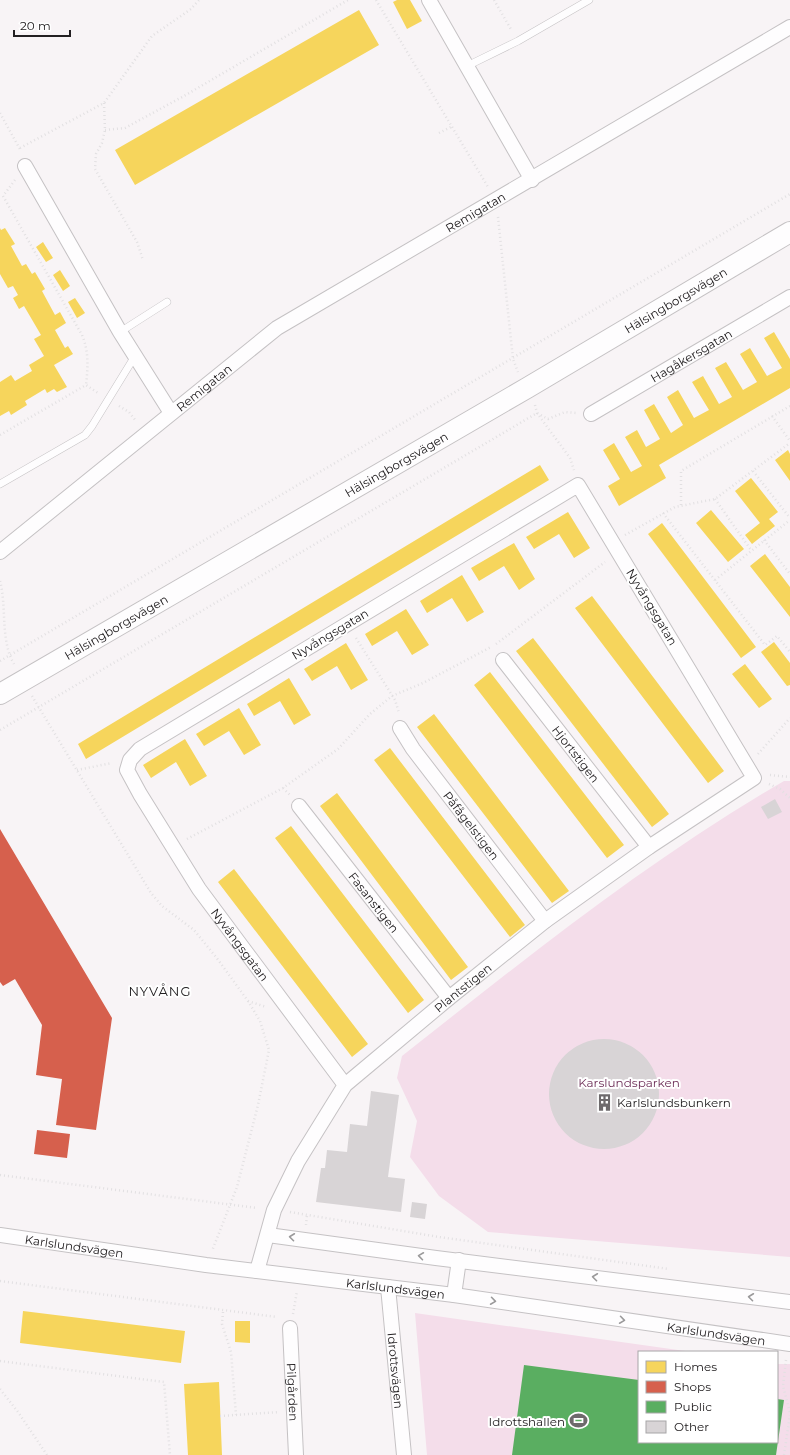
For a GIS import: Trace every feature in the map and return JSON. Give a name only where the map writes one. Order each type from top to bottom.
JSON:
[{"type":"main road","name":"Hälsingborgsvägen","points":[[0,694],[527,388],[790,232]]},
{"type":"street","points":[[429,0],[532,180]]},
{"type":"street","name":"Remigatan","points":[[0,552],[277,328],[532,180],[790,27]]},
{"type":"street","name":"Remigatan","points":[[25,166],[120,332],[171,413]]},
{"type":"street","name":"Hagåkersgatan","points":[[591,414],[790,297]]},
{"type":"street","name":"Nyvångsgatan","points":[[345,1085],[199,889],[172,847],[127,770],[130,760],[140,749],[578,485],[754,778]]},
{"type":"street","name":"Hjortstigen","points":[[503,660],[649,847]]},
{"type":"street","name":"Påfågelstigen","points":[[400,728],[413,749],[545,921]]},
{"type":"street","name":"Plantstigen","points":[[257,1271],[274,1210],[298,1161],[345,1085],[449,998],[545,921],[649,847],[754,778]]},
{"type":"street","name":"Fasanstigen","points":[[299,806],[449,998]]},
{"type":"street","points":[[268,1234],[436,1258],[790,1302]]},
{"type":"street","name":"Karlslundsvägen","points":[[0,1235],[206,1265],[454,1295],[788,1349]]},
{"type":"street","points":[[454,1295],[459,1260]]},
{"type":"street","name":"Idrottsvägen","points":[[388,1287],[404,1455]]},
{"type":"street","name":"Pilgården","points":[[290,1328],[296,1455]]},
{"type":"lane","points":[[467,66],[518,42],[589,0]]},
{"type":"lane","points":[[120,332],[167,302]]},
{"type":"lane","points":[[0,484],[85,435],[135,356]]},
{"type":"path","points":[[20,148],[104,103],[152,36],[191,9],[199,0]]},
{"type":"path","points":[[104,130],[125,128],[184,96],[348,0]]},
{"type":"path","points":[[376,0],[450,127],[491,193]]},
{"type":"path","points":[[494,0],[518,42]]},
{"type":"path","points":[[104,103],[104,130],[102,143],[96,154],[95,169],[137,242],[143,260]]},
{"type":"path","points":[[0,113],[20,148],[25,166],[1,195],[82,335],[87,348],[88,364],[86,385]]},
{"type":"path","points":[[439,133],[450,127]]},
{"type":"path","points":[[0,661],[790,194]]},
{"type":"path","points":[[498,214],[513,359],[520,376]]},
{"type":"path","points":[[86,385],[129,412],[147,434]]},
{"type":"path","points":[[0,435],[86,385]]},
{"type":"path","points":[[533,398],[537,413],[570,458],[578,485]]},
{"type":"path","points":[[681,505],[681,471],[790,406]]},
{"type":"path","points":[[537,413],[548,419],[565,412],[591,414]]},
{"type":"path","points":[[0,730],[537,413]]},
{"type":"path","points":[[172,847],[283,788],[338,749],[370,714],[392,696],[423,683],[495,644],[607,561],[616,548],[663,513],[681,505],[714,499],[753,471],[790,442],[772,416]]},
{"type":"path","points":[[715,580],[790,519],[753,471]]},
{"type":"path","points":[[714,499],[752,550]]},
{"type":"path","points":[[663,513],[765,645],[777,636],[790,652]]},
{"type":"path","points":[[764,540],[790,574]]},
{"type":"path","points":[[0,580],[9,657],[38,708],[77,770],[150,893],[162,906],[194,930],[216,957],[248,1001],[260,1021],[269,1050],[258,1105],[237,1187],[206,1265]]},
{"type":"path","points":[[348,624],[399,709],[400,728]]},
{"type":"path","points":[[790,718],[758,754],[754,778],[780,789],[790,798]]},
{"type":"path","points":[[77,770],[130,760]]},
{"type":"path","points":[[0,1175],[274,1210],[439,1236],[673,1269]]},
{"type":"path","points":[[0,1281],[223,1312],[279,1318]]},
{"type":"path","points":[[223,1312],[222,1324],[231,1352],[236,1414]]},
{"type":"path","points":[[784,1455],[790,1414],[783,1386],[788,1349]]},
{"type":"path","points":[[0,1361],[164,1382],[170,1455]]},
{"type":"path","points":[[0,1389],[18,1412],[47,1455]]},
{"type":"path","points":[[220,1416],[293,1411]]},
{"type":"green space","name":"Karslundsparken","points":[[784,781],[790,781],[790,1257],[488,1232],[439,1196],[410,1157],[417,1121],[397,1078],[402,1056],[541,947],[636,877],[684,844]]},
{"type":"green space","points":[[415,1313],[685,1351],[638,1351],[638,1443],[778,1443],[778,1364],[790,1364],[790,1455],[427,1455]]},
{"type":"building: Homes","points":[[397,0],[410,0],[422,21],[407,29],[393,2]]},
{"type":"building: Homes","points":[[359,10],[379,45],[135,185],[115,150]]},
{"type":"building: Homes","points":[[0,228],[1,230],[5,228],[15,244],[11,246],[22,266],[26,264],[32,274],[35,272],[45,289],[42,291],[55,315],[60,312],[66,323],[55,330],[65,348],[68,346],[73,354],[54,365],[67,387],[57,392],[54,389],[47,393],[45,389],[25,401],[27,405],[11,415],[9,411],[0,416],[0,382],[11,375],[15,381],[32,371],[29,365],[44,356],[34,339],[41,335],[24,306],[19,309],[13,298],[18,295],[13,286],[8,288],[0,274]]},
{"type":"building: Homes","points":[[43,242],[53,258],[46,262],[36,247]]},
{"type":"building: Homes","points":[[60,270],[70,286],[63,291],[53,275]]},
{"type":"building: Homes","points":[[75,298],[85,313],[77,318],[68,302]]},
{"type":"building: Homes","points":[[774,332],[790,359],[790,388],[659,465],[666,478],[619,506],[608,486],[620,479],[603,450],[614,443],[631,472],[642,466],[625,437],[637,430],[646,447],[660,439],[644,410],[654,404],[671,433],[683,425],[667,397],[678,390],[694,418],[709,410],[692,382],[703,376],[719,404],[732,397],[715,368],[726,362],[743,390],[757,382],[740,354],[750,348],[767,376],[782,368],[764,338]]},
{"type":"building: Homes","points":[[788,450],[790,454],[790,481],[775,460]]},
{"type":"building: Homes","points":[[540,465],[549,480],[86,759],[78,744]]},
{"type":"building: Homes","points":[[751,478],[778,512],[769,519],[775,526],[752,544],[745,535],[760,523],[735,491]]},
{"type":"building: Homes","points":[[711,510],[744,549],[728,562],[696,523]]},
{"type":"building: Homes","points":[[568,512],[590,548],[574,558],[559,534],[534,549],[526,537]]},
{"type":"building: Homes","points":[[662,523],[756,647],[741,658],[648,534]]},
{"type":"building: Homes","points":[[514,543],[535,579],[519,590],[504,566],[479,581],[471,568]]},
{"type":"building: Homes","points":[[765,554],[790,587],[790,617],[750,566]]},
{"type":"building: Homes","points":[[462,575],[484,612],[467,622],[452,598],[427,613],[420,601]]},
{"type":"building: Homes","points":[[592,596],[724,771],[708,783],[575,608]]},
{"type":"building: Homes","points":[[406,609],[429,645],[412,655],[397,631],[372,646],[365,634]]},
{"type":"building: Homes","points":[[533,638],[669,814],[652,827],[516,651]]},
{"type":"building: Homes","points":[[774,642],[790,663],[790,685],[787,686],[761,652]]},
{"type":"building: Homes","points":[[346,643],[368,680],[351,690],[337,666],[312,681],[304,669]]},
{"type":"building: Homes","points":[[745,664],[772,699],[759,708],[732,674]]},
{"type":"building: Homes","points":[[490,672],[624,845],[607,858],[474,685]]},
{"type":"building: Homes","points":[[289,678],[311,715],[294,725],[280,701],[254,716],[247,704]]},
{"type":"building: Homes","points":[[239,708],[261,745],[244,755],[229,731],[204,746],[196,734]]},
{"type":"building: Homes","points":[[434,714],[569,891],[552,903],[417,727]]},
{"type":"building: Homes","points":[[185,739],[207,776],[190,786],[176,762],[151,778],[143,765]]},
{"type":"building: Homes","points":[[390,748],[525,925],[510,937],[374,760]]},
{"type":"building: Homes","points":[[337,793],[468,967],[451,980],[320,806]]},
{"type":"building: Homes","points":[[291,826],[424,1000],[408,1013],[275,838]]},
{"type":"building: Homes","points":[[234,869],[368,1044],[352,1057],[218,882]]},
{"type":"building: Homes","points":[[23,1311],[185,1331],[181,1363],[20,1343]]},
{"type":"building: Homes","points":[[235,1321],[250,1321],[250,1343],[235,1342]]},
{"type":"building: Homes","points":[[219,1382],[222,1455],[188,1455],[184,1384]]},
{"type":"building: Shops","points":[[0,829],[112,1018],[96,1130],[56,1125],[62,1079],[36,1075],[42,1025],[15,979],[3,986],[0,982]]},
{"type":"building: Shops","points":[[37,1130],[70,1134],[67,1158],[34,1154]]},
{"type":"building: Public","name":"Idrottshallen","points":[[524,1365],[638,1380],[638,1443],[778,1443],[776,1455],[512,1455]]},
{"type":"building: Public","name":"Idrottshallen","points":[[778,1399],[784,1400],[778,1441]]},
{"type":"building: Other","points":[[775,799],[782,812],[768,819],[761,807]]},
{"type":"building: Other","name":"Karlslundsbunkern","points":[[604,1039],[625,1043],[635,1048],[643,1055],[650,1063],[655,1073],[659,1094],[655,1115],[650,1125],[643,1133],[635,1140],[625,1145],[604,1149],[583,1145],[573,1140],[565,1133],[558,1125],[553,1115],[549,1094],[553,1073],[558,1063],[565,1055],[573,1048],[583,1043]]},
{"type":"building: Other","points":[[371,1091],[399,1095],[388,1177],[405,1179],[401,1212],[316,1202],[321,1168],[325,1168],[327,1150],[347,1152],[350,1124],[367,1126]]},
{"type":"building: Other","points":[[412,1202],[427,1204],[425,1219],[410,1217]]},
{"type":"place","name":"Karlslundsbunkern","points":[[604,1102]]},
{"type":"place","name":"Idrottshallen","points":[[578,1421]]},
{"type":"district","name":"NYVÅNG","points":[[160,991]]}]
